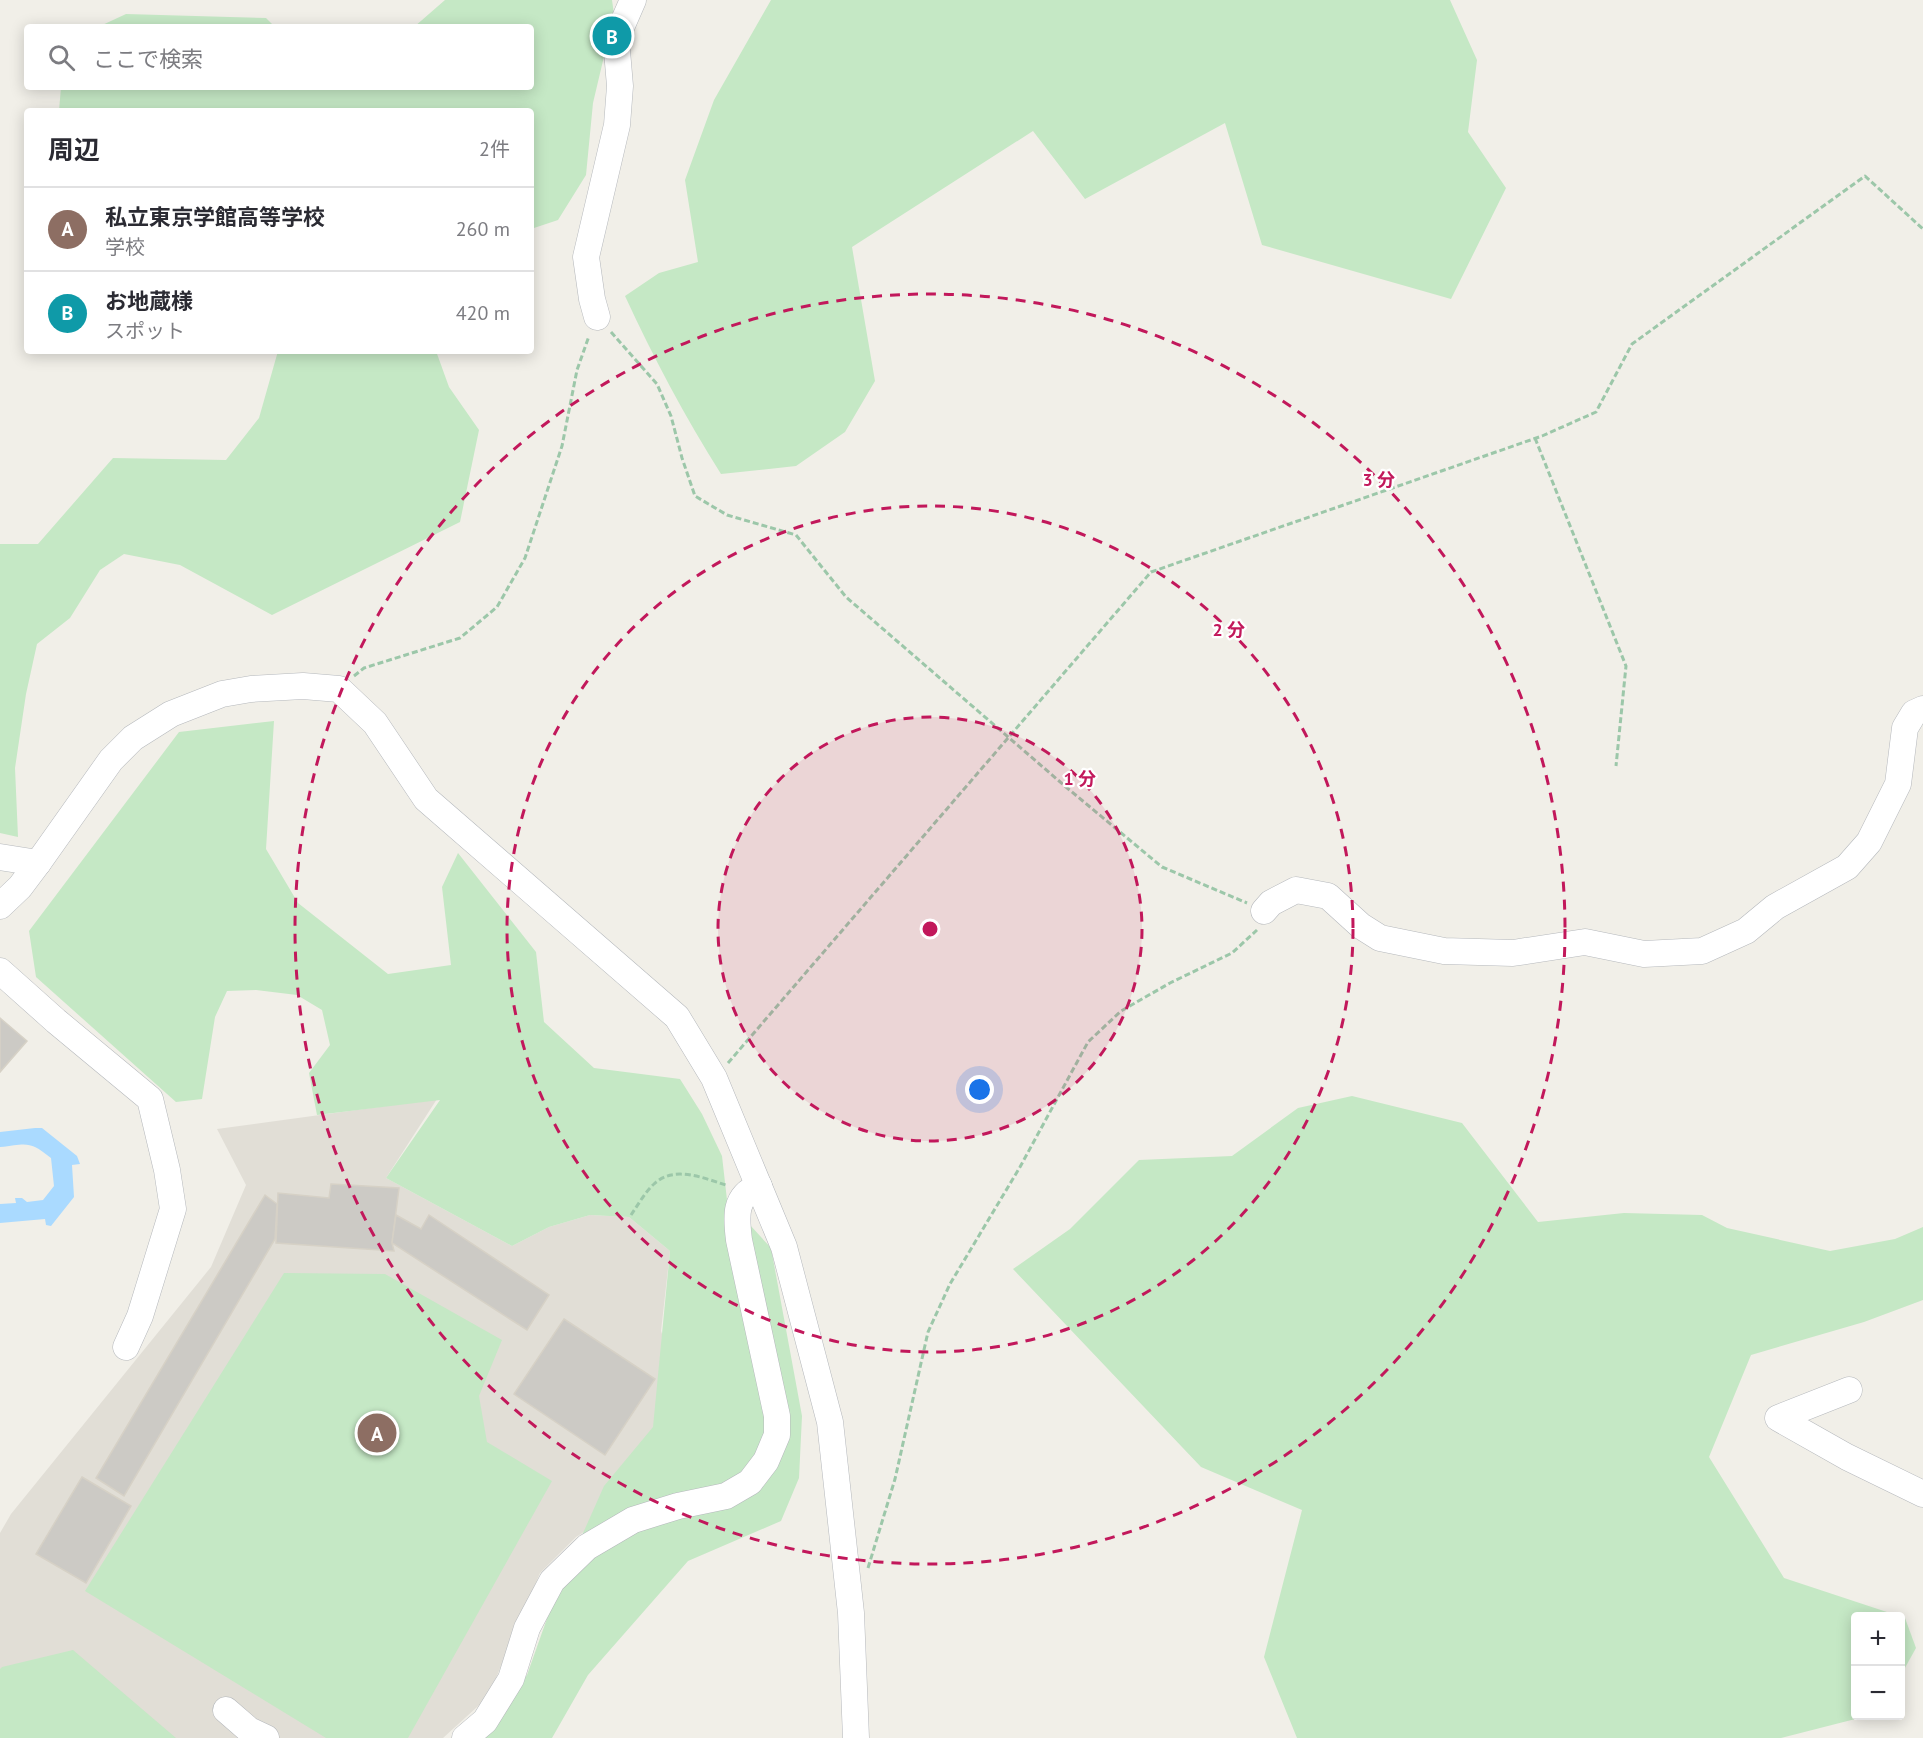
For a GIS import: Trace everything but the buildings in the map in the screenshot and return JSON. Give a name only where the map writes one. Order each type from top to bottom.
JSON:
[{"type":"street","points":[[597,316],[586,257],[617,125],[620,86],[616,39],[633,0]]},
{"type":"street","points":[[0,906],[20,886],[111,760],[133,738],[171,714],[222,694],[251,689],[303,686],[339,689],[375,723],[426,798],[677,1017],[714,1078],[753,1188],[784,1247],[830,1422],[851,1613],[856,1738]]},
{"type":"street","points":[[1264,911],[1272,903],[1296,890],[1328,896],[1361,926],[1380,938],[1444,951],[1513,952],[1585,942],[1644,954],[1702,951],[1746,931],[1775,908],[1847,867],[1869,842],[1898,784],[1905,728],[1914,712],[1923,709]]},
{"type":"street","points":[[0,857],[38,862]]},
{"type":"street","points":[[0,970],[56,1021],[150,1099],[174,1209],[140,1316],[126,1347]]},
{"type":"street","points":[[465,1738],[485,1721],[511,1679],[527,1628],[552,1581],[587,1547],[633,1520],[678,1506],[726,1496],[750,1482],[766,1461],[777,1435],[777,1416],[736,1218],[740,1202],[753,1188]]},
{"type":"street","points":[[1849,1390],[1778,1418],[1847,1457],[1923,1494]]},
{"type":"street","points":[[226,1710],[249,1730],[266,1738]]},
{"type":"path","points":[[714,1078],[1151,572],[1535,438],[1596,412],[1632,344],[1865,176],[1923,230]]},
{"type":"path","points":[[339,689],[364,668],[460,638],[497,607],[525,558],[562,446],[577,370],[597,316],[657,384],[671,416],[695,496],[727,514],[796,535],[846,597],[1162,867],[1264,911],[1256,930],[1232,952],[1121,1011],[1088,1042],[1020,1167],[950,1284],[928,1332],[895,1479],[865,1578]]},
{"type":"path","points":[[1535,438],[1626,666],[1616,766]]},
{"type":"path","points":[[631,1215],[654,1184],[668,1176],[686,1174],[753,1188]]},
{"type":"shaded area","points":[[437,1099],[386,1178],[512,1246],[549,1227],[590,1215],[629,1217],[670,1251],[661,1331],[682,1390],[623,1507],[576,1537],[540,1573],[488,1697],[443,1738],[0,1738],[0,1533],[11,1514],[211,1267],[246,1185],[217,1129]]},
{"type":"green space","points":[[445,0],[612,0],[614,14],[593,103],[586,175],[558,220],[534,228],[534,108],[59,108],[61,90],[534,90],[534,24],[417,24]]},
{"type":"green space","points":[[771,0],[1450,0],[1477,60],[1468,132],[1506,188],[1451,299],[1262,245],[1225,123],[1085,199],[1033,131],[852,247],[875,381],[845,432],[796,466],[721,474],[670,386],[625,296],[659,273],[698,262],[685,180],[714,100]]},
{"type":"green space","points":[[126,14],[266,18],[272,24],[104,24]]},
{"type":"green space","points":[[277,354],[437,354],[449,387],[479,430],[460,522],[272,615],[180,565],[124,554],[100,570],[70,618],[37,644],[26,694],[15,768],[18,837],[0,833],[0,544],[38,544],[113,458],[226,460],[259,418]]},
{"type":"green space","points":[[274,721],[266,849],[298,903],[388,974],[451,965],[442,887],[458,853],[536,952],[544,1022],[594,1068],[680,1079],[702,1114],[722,1156],[727,1200],[771,1248],[802,1416],[799,1478],[781,1521],[688,1561],[588,1675],[552,1738],[456,1738],[527,1675],[555,1596],[604,1486],[653,1427],[670,1251],[629,1217],[590,1215],[549,1227],[512,1246],[386,1178],[440,1100],[317,1115],[309,1073],[330,1045],[322,1010],[297,995],[256,990],[227,991],[215,1017],[202,1099],[176,1102],[36,977],[29,931],[179,732]]},
{"type":"green space","points":[[1352,1096],[1462,1123],[1538,1222],[1624,1213],[1702,1215],[1727,1228],[1830,1251],[1895,1239],[1923,1227],[1923,1300],[1864,1322],[1751,1355],[1709,1457],[1784,1578],[1887,1612],[1851,1612],[1851,1720],[1781,1738],[1297,1738],[1264,1657],[1302,1510],[1201,1467],[1013,1269],[1070,1229],[1139,1160],[1232,1156],[1298,1108]]},
{"type":"green space","points":[[284,1273],[385,1274],[502,1340],[479,1396],[487,1442],[552,1481],[408,1738],[326,1738],[85,1591]]},
{"type":"green space","points":[[1905,1618],[1916,1648],[1905,1668]]},
{"type":"green space","points":[[73,1650],[176,1738],[0,1738],[0,1669]]},
{"type":"water","points":[[42,1128],[77,1156],[80,1164],[72,1165],[74,1197],[51,1226],[46,1225],[45,1219],[0,1223],[0,1204],[16,1203],[15,1198],[22,1198],[27,1202],[43,1200],[54,1186],[51,1158],[44,1152],[27,1145],[0,1147],[0,1132]]},
{"type":"place","name":"お地蔵様","points":[[612,36]]},
{"type":"place","name":"私立東京学館高等学校","points":[[377,1433]]}]
